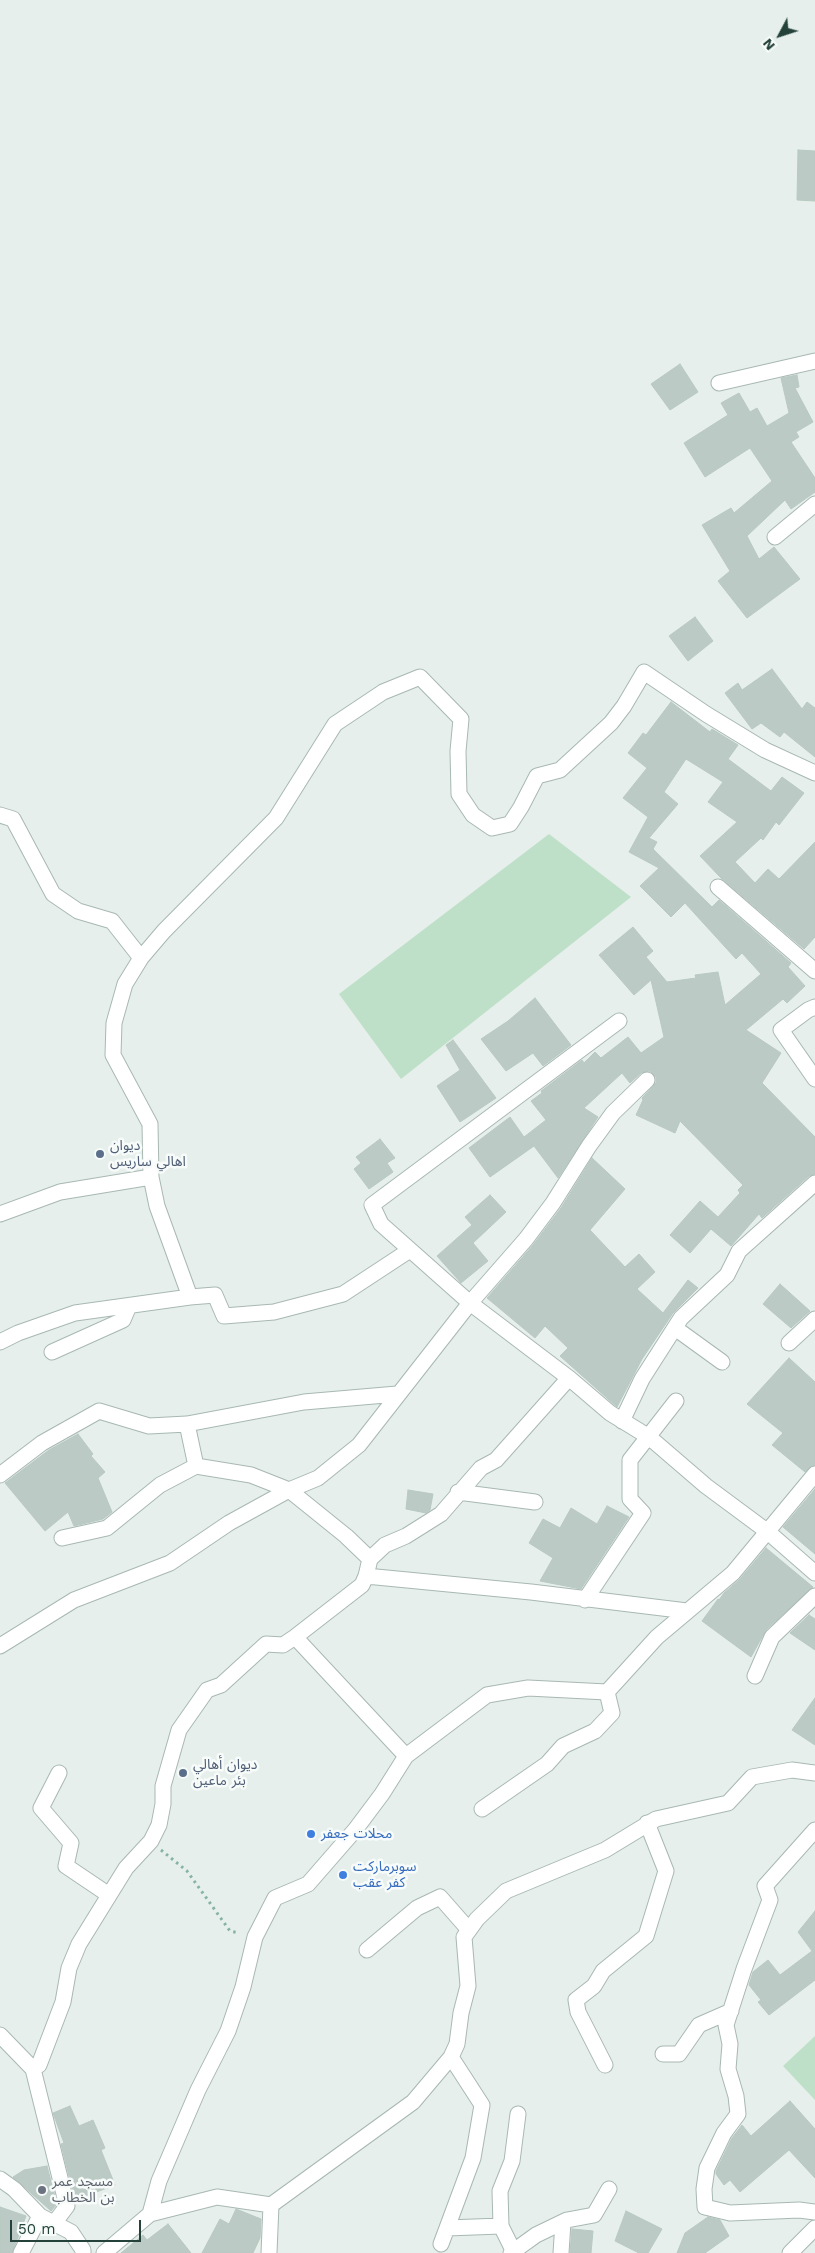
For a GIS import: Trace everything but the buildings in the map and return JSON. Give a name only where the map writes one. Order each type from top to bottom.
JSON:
[{"type":"street","points":[[720,382],[815,362]]},
{"type":"street","points":[[775,537],[815,504]]},
{"type":"street","points":[[190,1298],[157,1206],[151,1177],[150,1124],[113,1055],[114,1023],[125,984],[141,958],[164,931],[276,818],[336,724],[383,692],[420,677],[461,720],[458,751],[458,794],[473,815],[492,828],[510,824],[537,776],[560,770],[611,723],[624,706],[644,672],[706,714],[766,750],[815,773]]},
{"type":"street","points":[[0,815],[13,819],[53,894],[78,912],[112,921],[141,958]]},
{"type":"street","points":[[718,888],[815,971]]},
{"type":"street","points":[[815,1007],[781,1030],[815,1079]]},
{"type":"street","points":[[619,1021],[372,1205],[381,1224],[470,1303],[569,1378],[610,1413],[649,1437],[706,1486],[768,1532],[815,1573]]},
{"type":"street","points":[[0,1646],[74,1600],[170,1563],[229,1523],[289,1490],[318,1478],[359,1445],[470,1303],[526,1239],[553,1203],[613,1113],[647,1080]]},
{"type":"street","points":[[0,1214],[60,1192],[151,1177]]},
{"type":"street","points":[[622,1421],[642,1379],[681,1318],[727,1275],[739,1251],[815,1183]]},
{"type":"street","points":[[0,1342],[18,1333],[76,1313],[216,1295],[224,1316],[274,1312],[343,1294],[410,1250]]},
{"type":"street","points":[[52,1352],[123,1320],[129,1306]]},
{"type":"street","points":[[789,1342],[815,1319]]},
{"type":"street","points":[[674,1328],[722,1362]]},
{"type":"street","points":[[33,2069],[39,2065],[63,2002],[69,1968],[80,1944],[126,1868],[150,1841],[159,1825],[163,1804],[163,1786],[179,1730],[207,1690],[221,1685],[266,1644],[283,1645],[295,1638],[362,1585],[370,1559],[384,1545],[406,1536],[441,1514],[458,1492],[482,1468],[496,1460],[569,1378]]},
{"type":"street","points":[[0,1475],[42,1443],[99,1411],[149,1426],[187,1424],[304,1402],[398,1394]]},
{"type":"street","points":[[586,1600],[643,1513],[630,1499],[630,1460],[676,1401]]},
{"type":"street","points":[[187,1424],[196,1466]]},
{"type":"street","points":[[62,1538],[107,1528],[160,1485],[196,1466],[251,1475],[289,1490],[346,1536],[370,1559]]},
{"type":"street","points":[[607,1692],[657,1637],[733,1573],[815,1474]]},
{"type":"street","points":[[458,1492],[535,1502]]},
{"type":"street","points":[[366,1576],[531,1592],[687,1611]]},
{"type":"street","points":[[755,1676],[772,1637],[815,1596]]},
{"type":"street","points":[[295,1638],[406,1756]]},
{"type":"street","points":[[150,2214],[159,2181],[198,2090],[228,2031],[243,1987],[255,1937],[275,1898],[308,1884],[355,1830],[382,1794],[406,1756],[487,1695],[528,1688],[607,1692]]},
{"type":"street","points":[[482,1809],[547,1764],[562,1746],[595,1731],[612,1713],[607,1692]]},
{"type":"street","points":[[104,2253],[150,2214],[217,2197],[271,2205],[413,2102],[451,2058],[457,2044],[461,2013],[468,1986],[464,1937],[506,1891],[605,1850],[656,1819],[728,1803],[752,1777],[792,1770],[815,1772]]},
{"type":"street","points":[[60,1773],[41,1808],[71,1843],[66,1866],[109,1895]]},
{"type":"street","points":[[605,2065],[578,2012],[576,2000],[594,1986],[602,1971],[646,1936],[666,1871],[647,1823]]},
{"type":"street","points":[[815,1830],[765,1886],[770,1900],[726,2025],[730,2044],[728,2069],[736,2096],[738,2114],[724,2133],[707,2168],[705,2207],[730,2213],[799,2210],[815,2212]]},
{"type":"street","points":[[367,1950],[417,1908],[440,1897],[469,1930]]},
{"type":"street","points":[[663,2054],[679,2054],[699,2024],[730,2011]]},
{"type":"street","points":[[0,2035],[33,2069],[67,2206],[54,2222]]},
{"type":"street","points":[[441,2244],[473,2158],[482,2105],[451,2058]]},
{"type":"street","points":[[518,2114],[512,2161],[500,2191],[501,2226],[512,2252],[536,2235],[563,2222],[594,2215],[610,2190]]},
{"type":"street","points":[[0,2179],[14,2189],[40,2216],[71,2232],[83,2253]]},
{"type":"street","points":[[269,2253],[271,2205]]},
{"type":"street","points":[[22,2253],[40,2216]]},
{"type":"street","points":[[561,2253],[563,2222]]},
{"type":"street","points":[[447,2228],[501,2226]]},
{"type":"street","points":[[790,2253],[815,2228]]},
{"type":"path","points":[[150,1841],[187,1871],[230,1931],[255,1937]]},
{"type":"green space","points":[[549,834],[631,897],[401,1079],[339,994]]},
{"type":"green space","points":[[815,2036],[815,2100],[783,2066]]},
{"type":"place","name":"ديوان اهالي ساريس","points":[[100,1154]]},
{"type":"place","name":"ديوان أهالي بئر ماعين","points":[[183,1773]]},
{"type":"place","name":"محلات جعفر","points":[[311,1834]]},
{"type":"place","name":"سوبرماركت كفر عقب","points":[[343,1875]]},
{"type":"place","name":"مسجد عمر بن الخطاب","points":[[42,2190]]}]
